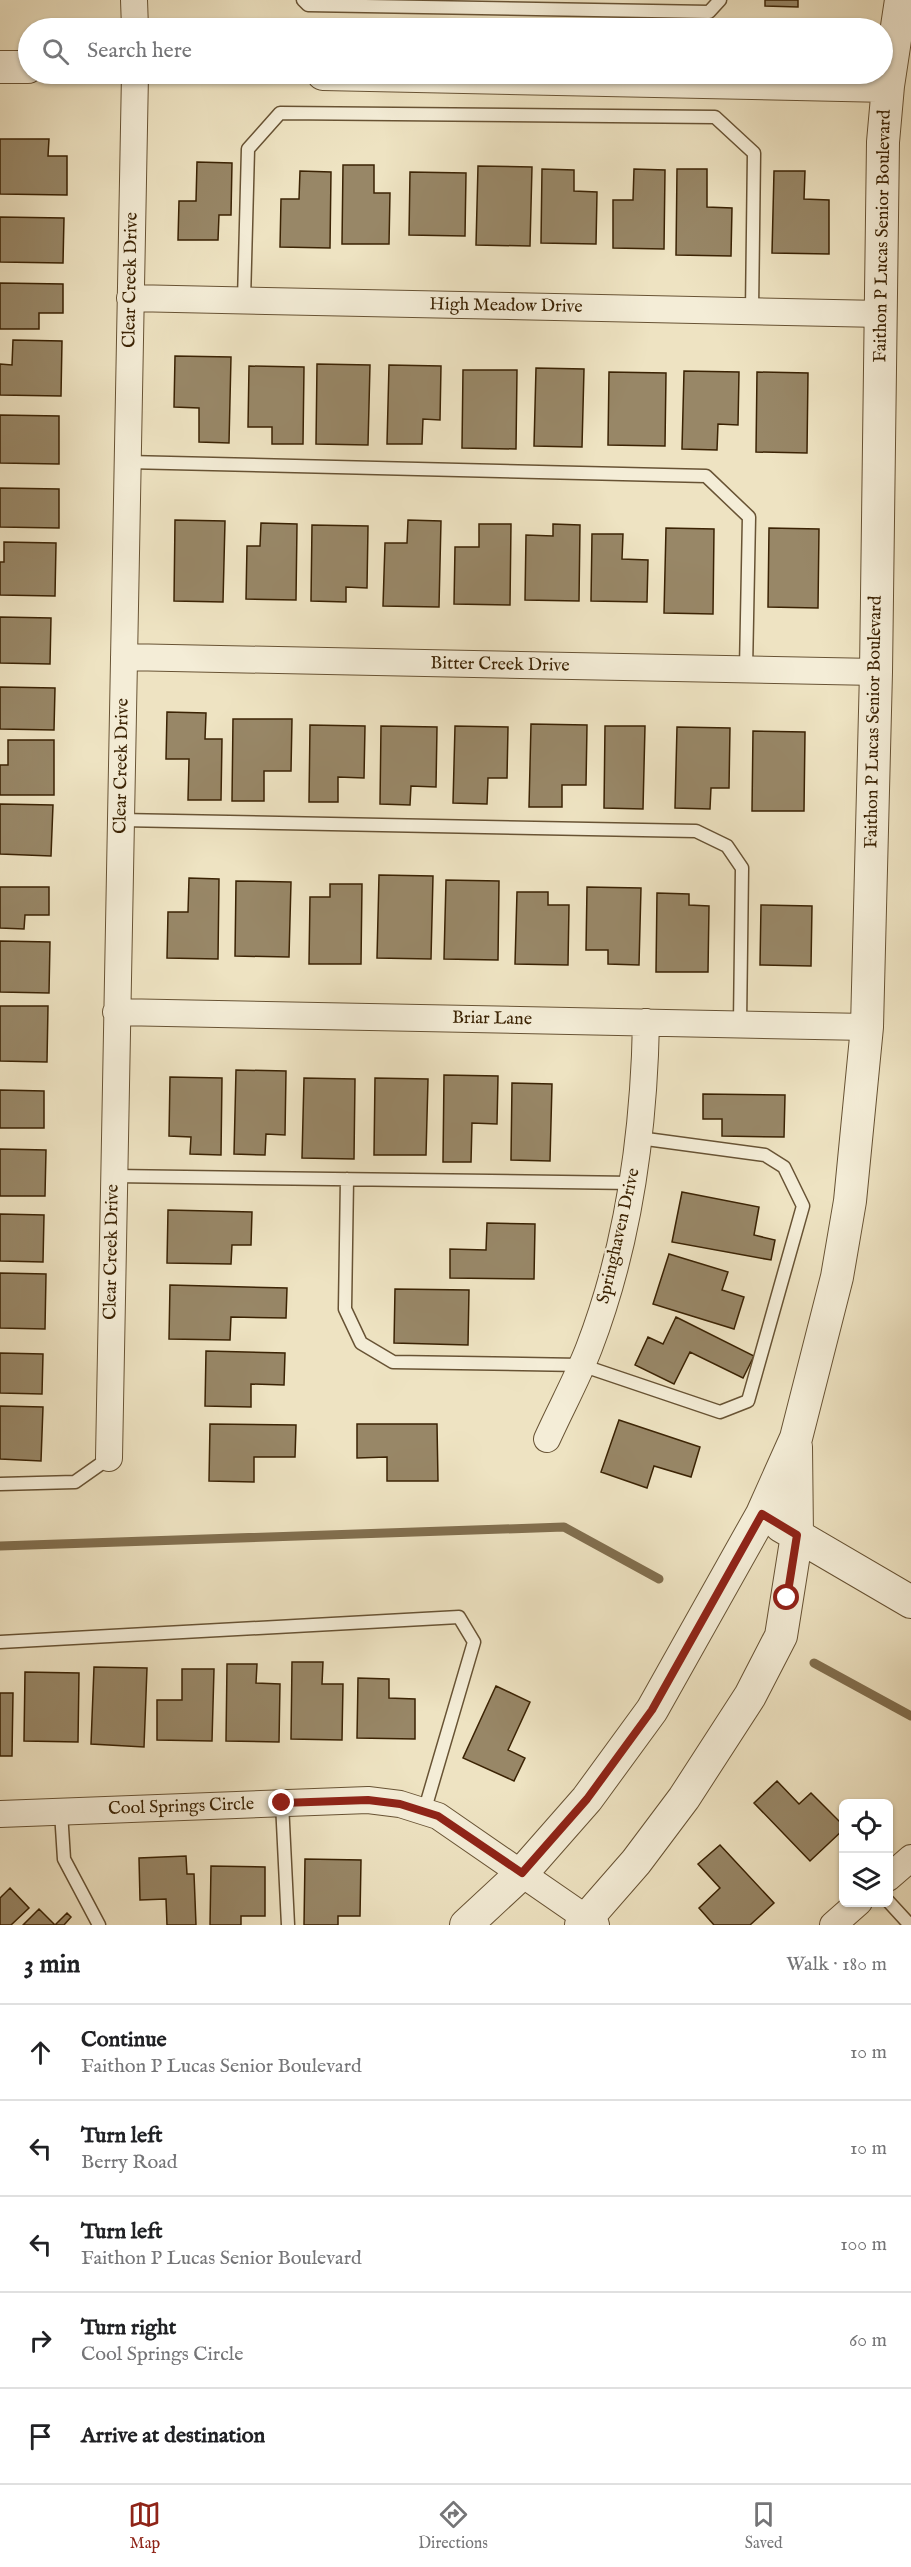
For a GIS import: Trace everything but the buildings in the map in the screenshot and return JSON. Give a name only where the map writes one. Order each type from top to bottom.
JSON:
[{"type":"street","points":[[134,0],[135,18]]},
{"type":"street","name":"Faithon P Lucas Senior Boulevard","points":[[893,53],[901,0]]},
{"type":"street","points":[[0,67],[18,68]]},
{"type":"street","name":"Clear Creek Drive","points":[[109,1458],[135,84]]},
{"type":"street","points":[[794,84],[888,86]]},
{"type":"street","name":"Faithon P Lucas Senior Boulevard","points":[[466,1925],[522,1873],[587,1799],[652,1710],[762,1514],[796,1438],[837,1277],[850,1201],[867,1027],[876,672],[883,142],[888,86]]},
{"type":"street","name":"High Meadow Drive","points":[[130,298],[881,314]]},
{"type":"street","name":"Bitter Creek Drive","points":[[124,657],[876,672]]},
{"type":"street","name":"Briar Lane","points":[[116,1012],[867,1027]]},
{"type":"street","name":"Springhaven Drive","points":[[547,1438],[581,1365],[603,1307],[618,1255],[633,1183],[639,1138],[645,1072],[646,1022]]},
{"type":"street","name":"Faithon P Lucas Senior Boulevard","points":[[588,1923],[684,1798],[750,1696],[781,1636],[797,1535],[796,1438]]},
{"type":"street","points":[[762,1514],[911,1602]]},
{"type":"street","name":"Cool Springs Circle","points":[[0,1814],[368,1800],[400,1804],[438,1816],[522,1873],[588,1923]]},
{"type":"street","points":[[893,1874],[911,1858]]},
{"type":"street","points":[[833,1925],[853,1907]]},
{"type":"lane","points":[[303,0],[308,6],[709,12],[720,0]]},
{"type":"lane","points":[[244,300],[248,149],[280,113],[715,117],[754,153],[752,311]]},
{"type":"lane","points":[[128,462],[706,476],[749,517],[746,669]]},
{"type":"lane","points":[[120,820],[696,831],[726,846],[742,868],[740,1024]]},
{"type":"lane","points":[[347,1179],[345,1309],[361,1343],[393,1362],[581,1365],[720,1412],[748,1401],[802,1206],[784,1167],[765,1155],[639,1138]]},
{"type":"lane","points":[[114,1176],[633,1183]]},
{"type":"lane","points":[[0,1484],[75,1482],[109,1458]]},
{"type":"lane","points":[[0,1642],[459,1617],[474,1642],[424,1812]]},
{"type":"lane","points":[[282,1803],[288,1925]]},
{"type":"lane","points":[[60,1812],[64,1859],[99,1925]]},
{"type":"lane","points":[[893,1906],[910,1925]]},
{"type":"waterway","points":[[0,1546],[564,1527],[659,1579]]},
{"type":"waterway","points":[[814,1663],[911,1716]]},
{"type":"route","points":[[282,1803],[368,1800],[400,1804],[438,1816],[522,1873],[587,1799],[652,1710],[762,1514],[797,1535],[787,1598]]}]
